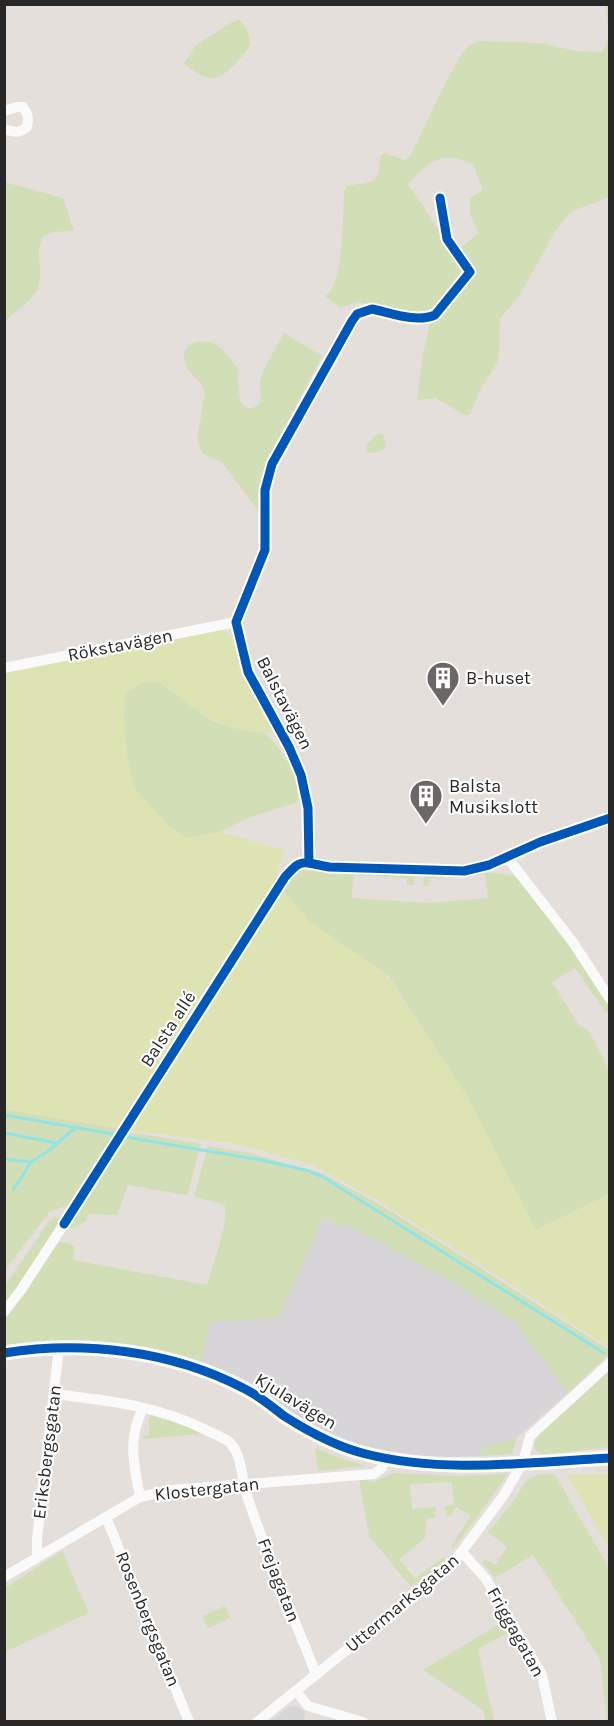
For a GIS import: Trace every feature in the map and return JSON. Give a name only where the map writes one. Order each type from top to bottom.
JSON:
[{"type":"street","points":[[4,111],[17,106],[23,107],[27,112],[28,120],[27,127],[22,131],[4,129]]},
{"type":"street","points":[[236,622],[265,550],[265,490],[272,464],[352,321],[357,314],[372,309],[428,318],[441,310],[470,272],[447,239],[440,198]]},
{"type":"street","name":"Rökstavägen","points":[[4,668],[236,622]]},
{"type":"street","name":"Balstavägen","points":[[236,622],[248,672],[290,747],[301,775],[308,808],[309,863],[329,867],[464,871],[489,865],[540,842],[609,818]]},
{"type":"street","points":[[507,857],[572,942],[609,999]]},
{"type":"street","points":[[4,1312],[64,1224]]},
{"type":"street","name":"Kjulavägen","points":[[4,1353],[59,1347],[137,1354],[182,1364],[244,1388],[310,1431],[337,1444],[385,1458],[431,1464],[609,1458]]},
{"type":"street","name":"Eriksbergsgatan","points":[[37,1557],[37,1539],[59,1347]]},
{"type":"street","name":"Uttermarksgatan","points":[[257,1722],[451,1566],[504,1495],[523,1462],[530,1436],[609,1363]]},
{"type":"street","name":"Frejagatan","points":[[54,1394],[143,1408],[192,1423],[228,1441],[237,1455],[243,1485],[316,1674]]},
{"type":"street","points":[[140,1497],[132,1448],[133,1435],[143,1408]]},
{"type":"street","name":"Klostergatan","points":[[4,1577],[140,1497],[172,1490],[374,1474],[382,1468],[385,1458]]},
{"type":"street","name":"Rosenbergsgatan","points":[[106,1517],[189,1722]]},
{"type":"street","name":"Friggagatan","points":[[462,1552],[486,1579],[542,1675],[552,1722]]},
{"type":"street","points":[[296,1691],[308,1706],[363,1722]]},
{"type":"shaded area","points":[[322,1218],[344,1228],[346,1224],[456,1284],[514,1321],[568,1393],[517,1437],[481,1450],[479,1456],[427,1458],[388,1453],[337,1439],[201,1365],[210,1321],[278,1318]]},
{"type":"shaded area","points":[[291,1706],[297,1706],[305,1712],[304,1721],[270,1721]]},
{"type":"green space","points":[[606,5],[609,5],[609,197],[568,214],[553,235],[521,293],[500,319],[497,363],[482,387],[470,414],[467,416],[436,398],[417,400],[430,323],[472,273],[473,264],[460,248],[479,233],[470,215],[470,198],[483,190],[473,164],[453,158],[436,160],[429,164],[408,185],[463,269],[431,312],[419,315],[357,302],[340,308],[325,296],[336,279],[339,264],[346,186],[373,180],[378,173],[380,156],[384,153],[405,160],[410,156],[448,78],[462,53],[470,45],[479,41],[539,43],[577,51],[601,52],[605,48],[608,36]]},
{"type":"green space","points":[[239,20],[247,31],[250,45],[238,61],[222,75],[210,78],[184,64],[195,46],[232,22]]},
{"type":"green space","points":[[4,182],[63,198],[74,231],[53,232],[43,237],[39,249],[40,282],[38,288],[28,301],[5,321]]},
{"type":"green space","points":[[284,333],[322,356],[269,457],[262,478],[259,512],[222,462],[203,454],[197,440],[205,392],[187,367],[184,358],[187,348],[195,342],[210,342],[221,348],[237,368],[240,396],[244,406],[255,407],[259,403],[260,382],[267,363]]},
{"type":"green space","points":[[377,434],[384,436],[386,447],[371,453],[366,451],[367,445]]},
{"type":"green space","points":[[218,629],[232,638],[241,664],[278,733],[253,732],[229,726],[208,717],[160,683],[140,684],[126,693],[124,715],[127,756],[134,788],[171,828],[188,838],[220,832],[285,850],[275,881],[308,920],[388,976],[468,1098],[536,1230],[609,1194],[609,1347],[384,1204],[313,1165],[236,1144],[120,1129],[5,1109],[5,672]]},
{"type":"green space","points":[[142,682],[159,682],[212,721],[234,728],[265,733],[288,762],[297,782],[298,802],[247,818],[220,832],[188,838],[171,828],[134,788],[127,756],[124,715],[126,693]]},
{"type":"green space","points":[[302,869],[411,875],[414,876],[414,885],[407,885],[407,878],[354,875],[351,898],[428,903],[488,898],[485,874],[429,879],[429,886],[423,886],[425,875],[487,872],[511,875],[520,879],[565,937],[609,1006],[606,1013],[575,968],[552,982],[578,1024],[589,1031],[609,1070],[609,1194],[536,1230],[468,1098],[389,976],[308,920],[282,889]]},
{"type":"green space","points":[[5,1109],[120,1129],[70,1205],[50,1211],[5,1270]]},
{"type":"green space","points":[[128,1132],[201,1144],[187,1195],[128,1185],[117,1215],[88,1214],[85,1222],[68,1228],[69,1223]]},
{"type":"green space","points":[[208,1146],[250,1153],[324,1174],[392,1212],[609,1350],[609,1354],[568,1393],[514,1321],[456,1284],[346,1224],[344,1228],[323,1218],[278,1318],[210,1321],[201,1365],[5,1348],[4,1319],[55,1245],[61,1242],[69,1243],[74,1247],[73,1260],[207,1285],[225,1220],[224,1204],[194,1197]]},
{"type":"green space","points":[[54,1217],[61,1218],[60,1223],[5,1305],[5,1286]]},
{"type":"green space","points":[[609,1369],[609,1447],[543,1455],[535,1450],[534,1443],[541,1432]]},
{"type":"green space","points":[[152,1413],[162,1417],[162,1421],[165,1418],[202,1432],[144,1439],[142,1436],[149,1435],[149,1419]]},
{"type":"green space","points":[[517,1437],[512,1454],[479,1456],[481,1450]]},
{"type":"green space","points":[[315,1448],[340,1458],[367,1466],[318,1471]]},
{"type":"green space","points":[[393,1473],[457,1476],[506,1474],[454,1548],[451,1546],[471,1516],[456,1507],[450,1516],[446,1515],[444,1506],[454,1505],[452,1482],[410,1484],[412,1509],[436,1507],[435,1517],[426,1519],[425,1538],[399,1559],[415,1579],[443,1557],[446,1560],[411,1587],[369,1536],[359,1478],[374,1482]]},
{"type":"green space","points":[[610,1473],[609,1549],[567,1475]]},
{"type":"green space","points":[[540,1474],[555,1475],[609,1568],[609,1721],[607,1721],[600,1659],[533,1555],[495,1578],[482,1562],[485,1559],[495,1565],[507,1547],[488,1532],[510,1506],[527,1480]]},
{"type":"green space","points":[[62,1551],[89,1613],[5,1652],[5,1588]]},
{"type":"green space","points":[[225,1606],[230,1618],[208,1628],[202,1616]]},
{"type":"green space","points":[[504,1621],[511,1631],[478,1649],[494,1721],[486,1721],[483,1710],[423,1670]]},
{"type":"waterway","points":[[4,1115],[113,1134]]},
{"type":"waterway","points":[[4,1159],[31,1162],[47,1152],[75,1128]]},
{"type":"waterway","points":[[4,1133],[56,1143]]},
{"type":"waterway","points":[[126,1137],[261,1160],[309,1171],[323,1177],[604,1353]]},
{"type":"waterway","points":[[13,1190],[31,1162]]},
{"type":"cycle path","points":[[440,198],[447,239],[470,272],[435,315],[412,318],[372,309],[357,314],[272,464],[265,490],[265,550],[236,622],[248,672],[289,747],[301,775],[308,808],[309,863],[329,867],[464,871],[489,865],[540,842],[610,818]]},
{"type":"cycle path","name":"Balsta allé","points":[[64,1224],[285,877],[298,864],[309,863]]},
{"type":"cycle path","points":[[4,1353],[34,1349],[96,1349],[157,1357],[187,1365],[216,1375],[249,1391],[284,1416],[334,1443],[355,1451],[396,1460],[426,1464],[487,1465],[610,1458]]},
{"type":"place","name":"B-huset","points":[[443,707]]},
{"type":"place","name":"Balsta Musikslott","points":[[426,825]]}]
